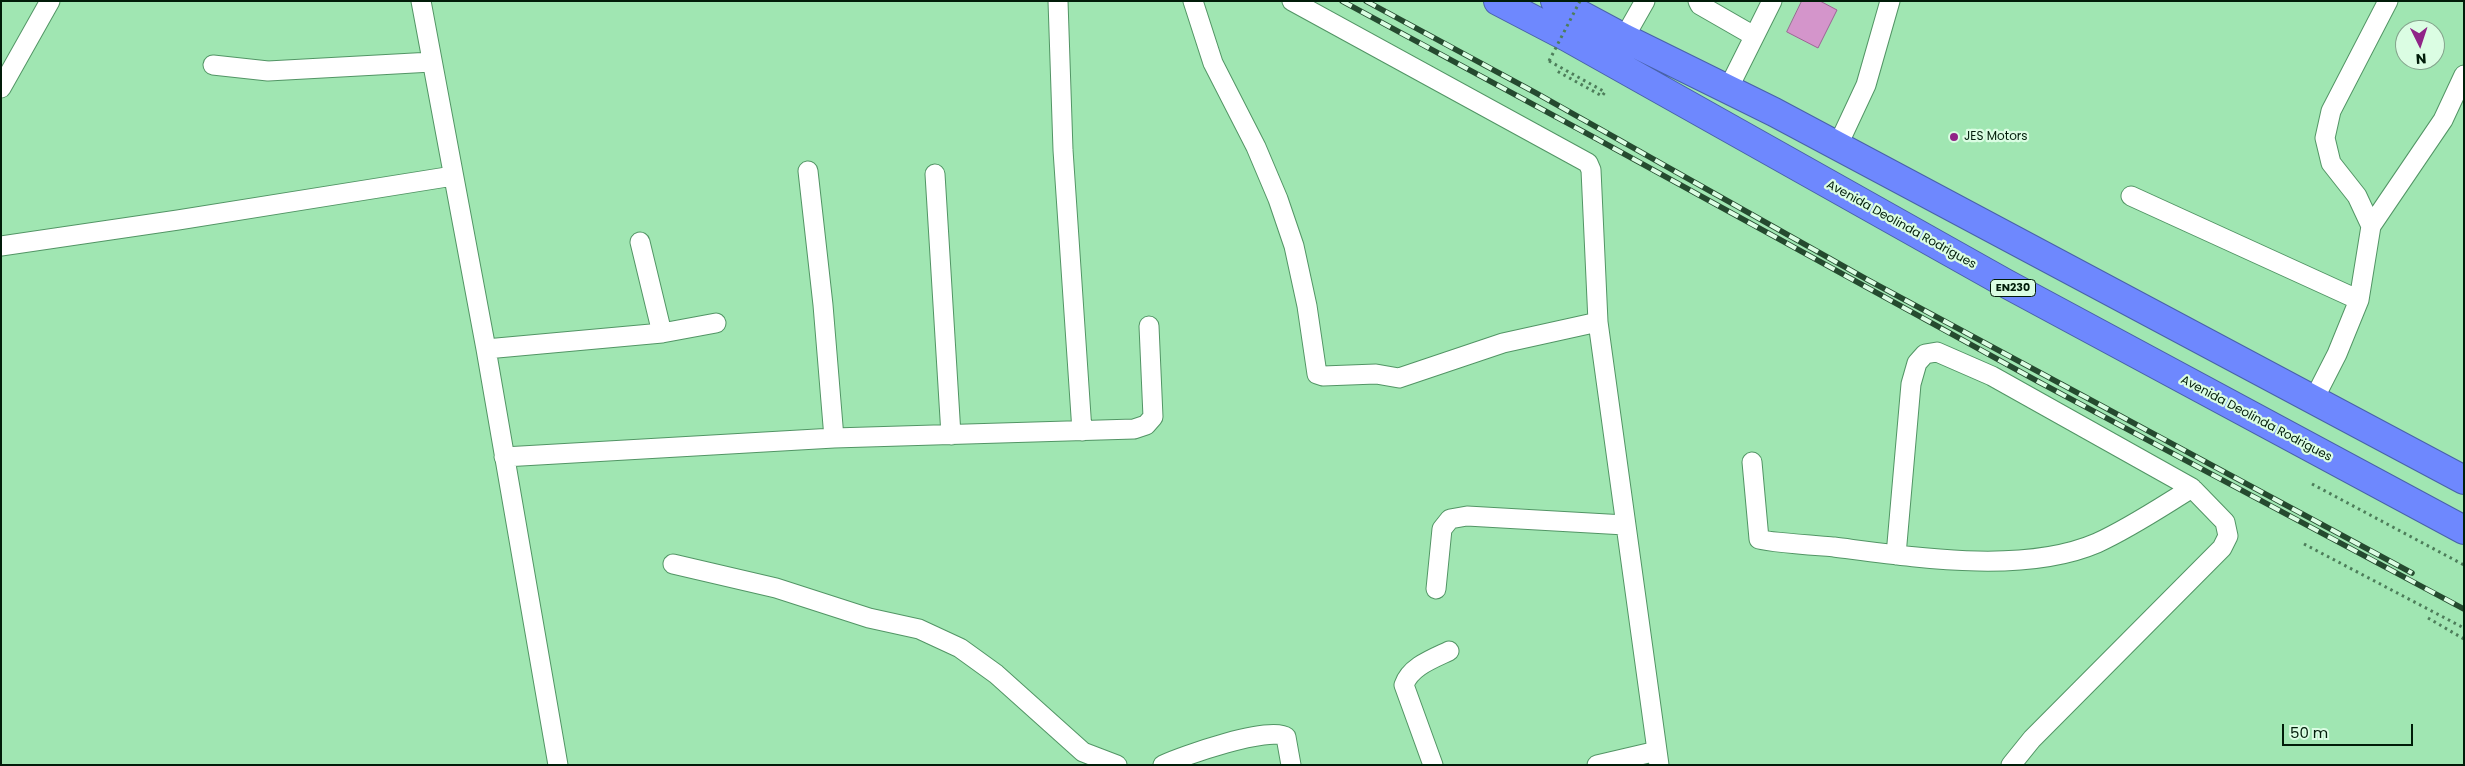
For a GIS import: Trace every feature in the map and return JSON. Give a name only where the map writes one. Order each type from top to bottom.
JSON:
[{"type":"highway","name":"Avenida Deolinda Rodrigues","points":[[1498,1],[1567,37],[2005,284],[2464,530]]},
{"type":"highway","points":[[1554,1],[1837,146],[2314,398],[2464,480]]},
{"type":"street","points":[[1,88],[50,1]]},
{"type":"street","points":[[422,1],[486,349],[558,765]]},
{"type":"street","points":[[1058,1],[1063,150],[1082,431]]},
{"type":"street","points":[[1193,1],[1213,63],[1256,147],[1278,198],[1294,246],[1307,306],[1317,374],[1323,376],[1376,374],[1399,378],[1502,343],[1598,322]]},
{"type":"street","points":[[1292,1],[1588,162],[1591,170],[1598,322],[1658,758],[1597,765]]},
{"type":"street","points":[[1624,38],[1644,1]]},
{"type":"street","points":[[1698,1],[1700,5],[1754,36]]},
{"type":"street","points":[[1728,89],[1772,1]]},
{"type":"street","points":[[1837,146],[1866,85],[1890,1]]},
{"type":"street","points":[[2371,226],[2357,196],[2331,163],[2325,138],[2332,111],[2388,1]]},
{"type":"street","points":[[213,65],[268,71],[432,62]]},
{"type":"street","points":[[2314,398],[2337,354],[2359,300],[2371,226],[2443,120],[2464,75]]},
{"type":"street","points":[[808,171],[823,305],[834,438]]},
{"type":"street","points":[[935,174],[951,435]]},
{"type":"street","points":[[1,246],[454,176]]},
{"type":"street","points":[[2131,196],[2359,300]]},
{"type":"street","points":[[640,242],[662,333]]},
{"type":"street","points":[[486,349],[662,333],[716,323]]},
{"type":"street","points":[[504,457],[834,438],[1134,429],[1146,425],[1152,417],[1148,326]]},
{"type":"street","points":[[1896,555],[1912,384],[1917,363],[1925,354],[1937,352],[1992,376],[2192,488],[2225,522],[2228,536],[2222,548],[2032,739],[2011,765]]},
{"type":"street","points":[[1752,462],[1759,539],[1764,542],[1791,542],[1941,560],[2009,560],[2057,555],[2096,544],[2134,524],[2192,488]]},
{"type":"street","points":[[1436,589],[1442,529],[1450,519],[1467,516],[1625,525]]},
{"type":"street","points":[[673,564],[776,588],[869,618],[919,629],[960,648],[996,674],[1080,758],[1117,765]]},
{"type":"street","points":[[1433,765],[1404,685],[1406,677],[1428,660],[1449,651]]},
{"type":"street","points":[[1163,765],[1184,755],[1225,743],[1276,733],[1286,737],[1291,765]]},
{"type":"path","points":[[1555,70],[1602,96],[1605,92],[1549,61],[1580,1]]},
{"type":"path","points":[[2312,484],[2464,565]]},
{"type":"path","points":[[2304,544],[2464,628]]},
{"type":"path","points":[[2428,618],[2464,639]]},
{"type":"building","points":[[1802,1],[1820,1],[1837,10],[1818,48],[1787,32]]},
{"type":"railway","points":[[1342,1],[2039,382],[2464,609]]},
{"type":"railway","points":[[1366,1],[1536,93],[1868,280],[2412,573]]},
{"type":"place","name":"JES Motors","points":[[1954,137]]}]
